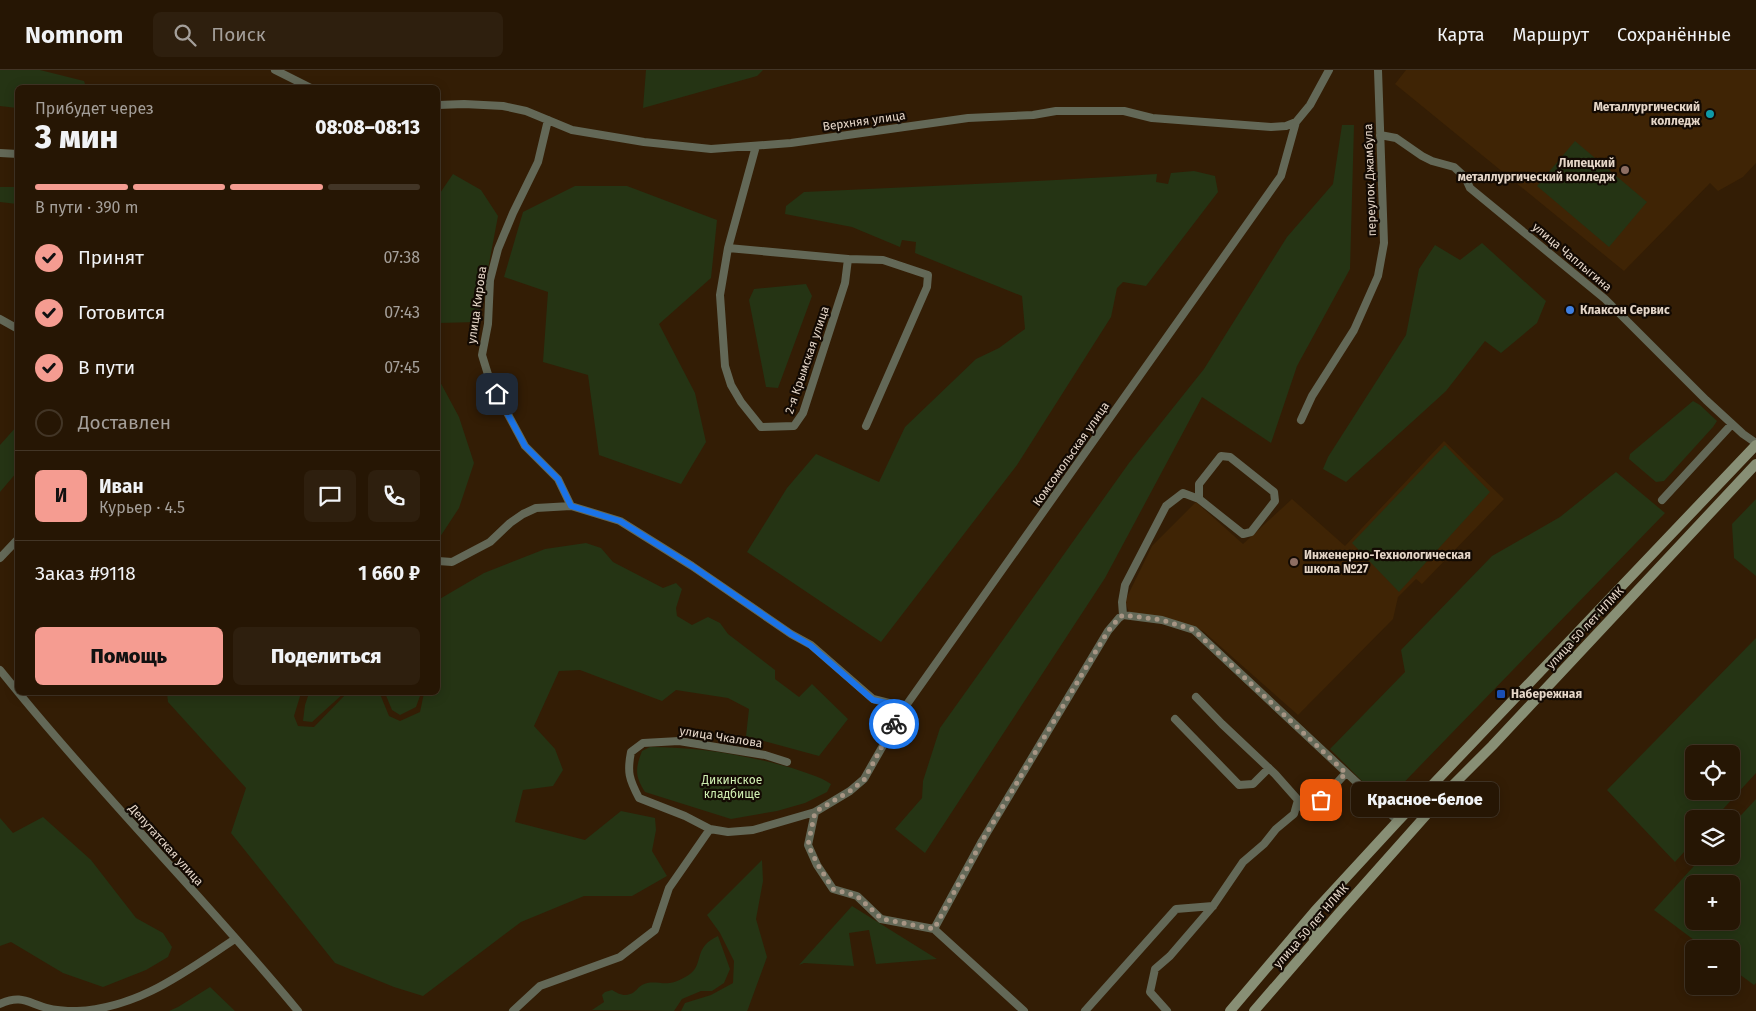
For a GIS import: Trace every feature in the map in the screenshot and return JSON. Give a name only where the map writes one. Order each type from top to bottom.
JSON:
[{"type":"main road","name":"улица 50 лет НЛМК","points":[[1398,821],[1756,444]]},
{"type":"main road","name":"улица 50 лет НЛМК","points":[[1254,1011],[1314,940],[1452,786],[1492,746],[1756,464]]},
{"type":"main road","points":[[1230,1011],[1315,911],[1398,821]]},
{"type":"main road","points":[[1314,940],[1315,911]]},
{"type":"street","points":[[276,70],[305,85]]},
{"type":"street","points":[[1296,122],[1310,105],[1330,70]]},
{"type":"street","name":"переулок Джамбула","points":[[1301,420],[1312,396],[1354,330],[1378,276],[1384,243],[1378,70]]},
{"type":"street","name":"Верхняя улица","points":[[440,105],[503,106],[526,111],[572,130],[684,147],[711,149],[756,146],[968,118],[1033,115],[1056,111],[1124,111],[1152,118],[1270,127],[1286,126],[1296,122]]},
{"type":"street","name":"улица Кирова","points":[[548,120],[538,162],[512,212],[498,249],[490,280],[488,324],[482,355],[490,381],[525,446],[558,479],[571,506]]},
{"type":"street","name":"Комсомольская улица","points":[[850,791],[864,780],[905,707],[1281,176],[1296,122]]},
{"type":"street","name":"улица Чаплыгина","points":[[1380,134],[1396,138],[1432,161],[1454,167],[1465,177],[1470,188],[1605,300],[1732,424],[1756,444]]},
{"type":"street","name":"2-я Крымская улица","points":[[756,146],[728,248],[720,295],[725,366],[731,384],[741,402],[761,427],[794,426],[803,413],[845,283],[848,259]]},
{"type":"street","points":[[0,153],[15,154]]},
{"type":"street","points":[[728,248],[848,259],[883,260],[928,275],[927,287],[866,426]]},
{"type":"street","points":[[0,319],[15,327]]},
{"type":"street","points":[[1662,500],[1732,424]]},
{"type":"street","points":[[1123,615],[1122,602],[1126,585],[1166,506],[1183,492],[1199,500],[1243,534],[1251,532],[1275,501],[1274,492],[1230,457],[1221,456],[1199,484],[1199,500]]},
{"type":"street","points":[[440,560],[452,562],[490,542],[510,523],[536,508],[571,506],[620,521],[692,566],[791,634],[815,648],[873,700],[905,707]]},
{"type":"street","points":[[0,558],[15,542]]},
{"type":"street","points":[[934,929],[982,841],[1108,631],[1123,615],[1162,620],[1194,630],[1398,821]]},
{"type":"street","name":"Депутатская улица","points":[[0,670],[15,688]]},
{"type":"street","name":"Депутатская улица","points":[[21,695],[112,802],[298,1011]]},
{"type":"street","points":[[1167,1011],[1150,992],[1155,969],[1170,956],[1213,906],[1243,862],[1294,814],[1298,800],[1269,768],[1196,697]]},
{"type":"street","points":[[1175,719],[1238,785],[1253,784],[1269,768]]},
{"type":"street","name":"улица Чкалова","points":[[787,762],[765,755],[679,741],[643,743],[631,752],[628,769],[639,798],[686,816],[710,829],[728,832],[753,830],[815,812],[850,791]]},
{"type":"street","points":[[1297,807],[1314,805],[1346,773]]},
{"type":"street","points":[[815,812],[808,845],[833,889],[857,896],[882,919],[934,929],[1024,1011]]},
{"type":"street","points":[[513,1011],[540,986],[620,957],[655,930],[669,888],[710,829]]},
{"type":"street","points":[[1085,1011],[1176,909],[1213,906]]},
{"type":"street","points":[[0,1004],[9,1000],[22,999],[46,1008],[77,1011],[119,1004],[161,987],[235,939]]},
{"type":"shaded area","name":"Липецкий металлургический колледж","points":[[1406,70],[1756,70],[1756,163],[1743,177],[1718,191],[1710,183],[1624,271],[1395,84]]},
{"type":"shaded area","name":"Инженерно-Технологическая школа №27","points":[[1444,441],[1504,499],[1422,584],[1416,579],[1398,597],[1393,619],[1298,715],[1203,631],[1174,620],[1129,612],[1125,601],[1152,546],[1196,502],[1243,544],[1292,499],[1345,546]]},
{"type":"green space","points":[[0,70],[40,70],[84,81],[85,85],[15,85],[15,108],[0,106]]},
{"type":"green space","points":[[646,70],[763,70],[757,76],[643,108]]},
{"type":"green space","points":[[1342,125],[1354,125],[1350,269],[1297,366],[1271,443],[1202,397],[1105,578],[925,853],[895,829],[922,798],[923,781],[940,728],[1129,463],[1204,369],[1287,237],[1333,184]]},
{"type":"green space","points":[[1575,141],[1647,202],[1609,247],[1537,186]]},
{"type":"green space","points":[[1194,171],[1215,176],[1218,192],[1146,286],[1123,282],[1117,288],[1111,317],[1017,465],[881,642],[747,552],[787,488],[816,454],[879,482],[905,427],[976,359],[999,348],[1025,329],[1022,296],[915,253],[916,242],[902,240],[900,247],[852,227],[785,214],[786,206],[804,192],[1157,174],[1156,182],[1168,184],[1171,173]]},
{"type":"green space","points":[[453,174],[481,190],[498,216],[478,322],[440,323],[440,193]]},
{"type":"green space","points":[[575,186],[627,186],[717,220],[711,278],[659,324],[695,393],[706,442],[681,484],[599,455],[588,375],[543,362],[548,292],[504,277],[523,212]]},
{"type":"green space","points":[[0,187],[15,187],[15,204],[0,202]]},
{"type":"green space","points":[[1482,243],[1546,301],[1537,323],[1501,353],[1485,341],[1446,391],[1346,482],[1323,469],[1328,457],[1406,335],[1419,269],[1435,245],[1460,260]]},
{"type":"green space","points":[[806,284],[812,296],[778,388],[766,387],[749,300],[754,289]]},
{"type":"green space","points":[[440,382],[459,417],[474,463],[459,508],[440,537]]},
{"type":"green space","points":[[1693,401],[1717,421],[1664,481],[1656,482],[1629,459],[1630,454]]},
{"type":"green space","points":[[15,428],[15,474],[0,492],[0,445]]},
{"type":"green space","points":[[1445,445],[1490,492],[1399,592],[1352,543]]},
{"type":"green space","points":[[1616,472],[1665,513],[1384,803],[1330,749],[1405,672],[1401,650],[1492,556],[1560,517]]},
{"type":"green space","points":[[1756,499],[1756,576],[1734,558],[1732,524]]},
{"type":"green space","points":[[586,543],[601,548],[613,562],[663,588],[676,583],[682,589],[676,608],[677,616],[692,625],[708,617],[720,623],[728,634],[775,670],[775,679],[799,697],[812,684],[848,719],[819,756],[746,736],[749,709],[728,698],[676,690],[662,701],[580,670],[559,671],[534,726],[555,749],[563,770],[553,786],[523,790],[515,822],[585,840],[621,811],[655,818],[656,830],[652,851],[667,876],[632,896],[584,896],[521,922],[423,996],[394,987],[335,963],[231,833],[246,788],[168,702],[167,695],[300,695],[294,716],[298,726],[314,727],[345,695],[380,695],[389,716],[400,721],[420,712],[424,695],[440,695],[440,599],[484,573],[545,549]]},
{"type":"green space","points":[[1756,638],[1756,773],[1740,791],[1740,745],[1685,745],[1685,800],[1731,800],[1722,810],[1685,810],[1685,851],[1675,862],[1607,790]]},
{"type":"green space","points":[[308,695],[342,695],[312,722],[303,721]]},
{"type":"green space","points":[[386,695],[420,695],[416,707],[400,715],[392,710]]},
{"type":"green space","name":"Дикинское кладбище","points":[[650,747],[704,750],[757,759],[807,773],[831,784],[827,792],[805,803],[777,811],[731,819],[645,792],[639,781],[637,768],[642,751]]},
{"type":"green space","points":[[1756,799],[1756,983],[1754,985],[1740,975],[1740,940],[1694,940],[1654,910],[1685,876],[1685,930],[1740,930],[1740,875],[1686,875],[1695,865],[1740,865],[1740,816]]},
{"type":"green space","points":[[43,817],[91,860],[136,918],[163,933],[172,947],[168,957],[146,970],[103,987],[63,973],[11,942],[0,946],[0,818],[13,833]]},
{"type":"green space","points":[[762,860],[763,881],[756,919],[767,957],[747,1011],[681,1011],[685,1003],[711,995],[733,983],[734,961],[720,933],[707,915]]},
{"type":"green space","points":[[852,906],[937,959],[876,964],[869,930],[849,933],[854,966],[804,963],[799,965]]},
{"type":"green space","points":[[718,936],[730,969],[724,983],[712,991],[701,991],[682,999],[674,1011],[592,1010],[604,1002],[602,995],[605,992],[612,990],[628,995],[645,984],[652,982],[671,983],[685,977],[694,970],[705,945]]},
{"type":"green space","points":[[210,987],[235,1011],[169,1011],[178,1007]]},
{"type":"way so far","points":[[894,724],[864,780],[850,791],[815,812],[808,845],[833,889],[857,896],[882,919],[934,929],[982,841],[1108,631],[1123,615],[1162,620],[1194,630],[1346,773],[1321,800]]},
{"type":"place","name":"Металлургический колледж","points":[[1710,114]]},
{"type":"place","name":"Липецкий металлургический колледж","points":[[1625,170]]},
{"type":"place","name":"Клаксон Сервис","points":[[1570,310]]},
{"type":"place","name":"Инженерно-Технологическая школа №27","points":[[1294,562]]},
{"type":"place","name":"Набережная","points":[[1501,694]]},
{"type":"place","name":"Красное-белое","points":[[1321,800]]},
{"type":"route","points":[[497,394],[525,446],[558,479],[571,506],[620,521],[692,566],[819,651],[873,700],[905,707],[894,724]]}]
